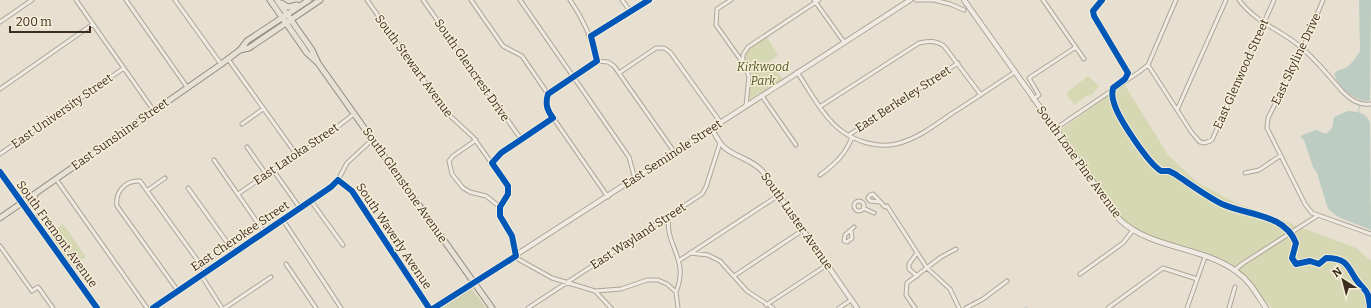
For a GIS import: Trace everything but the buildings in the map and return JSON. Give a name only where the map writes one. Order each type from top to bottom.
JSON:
[{"type":"main road","name":"South Glenstone Avenue","points":[[268,0],[312,59],[318,63]]},
{"type":"main road","points":[[268,0],[275,14],[270,26]]},
{"type":"main road","name":"South Glenstone Avenue","points":[[277,0],[312,50],[318,63],[492,308]]},
{"type":"main road","points":[[277,0],[288,7],[294,6],[305,0]]},
{"type":"main road","name":"East Sunshine Street","points":[[240,50],[249,48],[284,20],[287,14],[308,0]]},
{"type":"main road","name":"East Sunshine Street","points":[[0,218],[228,59],[240,50],[247,41],[270,26],[290,19],[320,0]]},
{"type":"main road","name":"South Lone Pine Avenue","points":[[964,0],[1115,214],[1133,230],[1235,270],[1246,280],[1266,308]]},
{"type":"main road","points":[[305,10],[299,16],[297,22],[312,50]]},
{"type":"main road","points":[[249,48],[280,30],[288,30],[294,35]]},
{"type":"main road","points":[[35,221],[31,202],[38,192]]},
{"type":"main road","name":"South Fremont Avenue","points":[[22,203],[97,308]]},
{"type":"street","points":[[0,22],[32,0]]},
{"type":"street","points":[[76,0],[154,111]]},
{"type":"street","points":[[126,0],[188,87]]},
{"type":"street","points":[[175,0],[221,64]]},
{"type":"street","name":"South Stewart Avenue","points":[[367,0],[450,117],[476,140],[508,186],[508,194],[500,207]]},
{"type":"street","name":"South Glencrest Drive","points":[[423,0],[521,139]]},
{"type":"street","points":[[471,0],[503,46],[522,56],[548,94]]},
{"type":"street","points":[[520,0],[628,157],[635,179]]},
{"type":"street","points":[[570,0],[583,18],[591,36],[597,61]]},
{"type":"street","points":[[622,0],[631,12]]},
{"type":"street","points":[[591,36],[649,0]]},
{"type":"street","points":[[731,0],[717,9],[715,15],[716,25],[743,63],[749,76],[746,106]]},
{"type":"street","name":"East Seminole Street","points":[[434,308],[608,197],[797,72],[910,0]]},
{"type":"street","points":[[916,0],[950,4],[964,10]]},
{"type":"street","points":[[1043,0],[1084,59]]},
{"type":"street","points":[[1054,129],[1148,65],[1176,0]]},
{"type":"street","points":[[1177,110],[1226,0]]},
{"type":"street","points":[[1239,0],[1253,16],[1288,37],[1303,49],[1349,98],[1362,104],[1371,104]]},
{"type":"street","name":"East Glenwood Street","points":[[1177,110],[1192,133],[1200,142],[1205,143],[1212,140],[1274,0]]},
{"type":"street","name":"East Skyline Drive","points":[[1280,156],[1267,128],[1268,118],[1303,49],[1323,0]]},
{"type":"street","points":[[743,63],[743,55],[748,47],[816,1],[844,42]]},
{"type":"street","points":[[0,89],[93,24]]},
{"type":"street","points":[[821,106],[919,43],[929,41],[936,41],[944,46],[958,63],[980,95]]},
{"type":"street","points":[[1033,98],[1039,95],[1029,78],[1076,47]]},
{"type":"street","points":[[619,73],[656,48],[664,48],[670,52],[720,123]]},
{"type":"street","points":[[228,59],[296,154]]},
{"type":"street","points":[[608,197],[552,118],[547,109],[546,101],[548,94],[597,61],[608,62],[619,73],[675,153]]},
{"type":"street","name":"East Berkeley Street","points":[[820,175],[839,159],[848,148],[850,136],[958,63]]},
{"type":"street","points":[[1148,65],[1177,110]]},
{"type":"street","name":"East University Street","points":[[0,154],[124,68]]},
{"type":"street","points":[[797,72],[834,124],[850,136],[871,144],[894,144],[914,138],[1015,72]]},
{"type":"street","points":[[762,96],[796,145]]},
{"type":"street","points":[[242,124],[263,109]]},
{"type":"street","name":"East Latoka Street","points":[[238,194],[296,154],[312,146],[354,114]]},
{"type":"street","points":[[492,163],[501,153],[552,118]]},
{"type":"street","name":"South Luster Avenue","points":[[712,129],[720,143],[726,149],[758,165],[857,308]]},
{"type":"street","name":"East Cherokee Street","points":[[153,308],[331,187],[338,180],[346,164],[372,139]]},
{"type":"street","points":[[476,140],[453,156],[449,162],[452,174],[463,188],[470,192],[486,196],[500,207],[500,216],[512,236],[516,256],[522,262],[566,283],[595,291],[620,289],[647,280],[658,280],[667,284],[676,292]]},
{"type":"street","name":"East Wayland Street","points":[[528,308],[702,194],[706,187],[720,143]]},
{"type":"street","points":[[247,147],[266,174]]},
{"type":"street","points":[[1245,173],[1259,170],[1280,156],[1305,204],[1312,213],[1371,234]]},
{"type":"street","points":[[214,160],[264,232]]},
{"type":"street","points":[[273,170],[300,208]]},
{"type":"street","name":"South Fremont Avenue","points":[[0,172],[22,203]]},
{"type":"street","points":[[148,190],[165,178]]},
{"type":"street","points":[[56,179],[147,308]]},
{"type":"street","name":"South Waverly Avenue","points":[[338,180],[352,191],[429,308]]},
{"type":"street","points":[[178,291],[117,206],[116,198],[118,191],[134,181],[140,181],[206,272]]},
{"type":"street","points":[[188,188],[234,252]]},
{"type":"street","points":[[680,260],[779,195]]},
{"type":"street","points":[[310,201],[343,245]]},
{"type":"street","points":[[881,202],[928,268],[950,289],[959,308]]},
{"type":"street","points":[[863,208],[874,213]]},
{"type":"street","points":[[669,216],[667,228],[680,260],[680,282],[676,292],[678,308]]},
{"type":"street","points":[[1235,270],[1317,216]]},
{"type":"street","points":[[283,220],[341,308]]},
{"type":"street","points":[[734,276],[803,230]]},
{"type":"street","points":[[1080,274],[1123,243],[1133,230]]},
{"type":"street","points":[[0,246],[32,291],[38,287],[53,308]]},
{"type":"street","points":[[915,308],[906,295],[907,283],[941,257],[956,249]]},
{"type":"street","points":[[690,253],[708,256],[720,261],[747,291],[766,305],[773,308]]},
{"type":"street","points":[[917,253],[909,264],[909,269],[917,276]]},
{"type":"street","points":[[1186,308],[1204,257]]},
{"type":"street","points":[[286,264],[316,308]]},
{"type":"street","points":[[766,305],[827,264]]},
{"type":"street","points":[[1108,308],[1163,268],[1196,279]]},
{"type":"street","points":[[201,275],[224,308],[271,277]]},
{"type":"street","points":[[966,308],[983,299],[1007,281]]},
{"type":"street","points":[[1229,308],[1235,287]]},
{"type":"street","points":[[595,291],[609,307]]},
{"type":"street","points":[[839,308],[851,300]]},
{"type":"green space","name":"Kirkwood Park","points":[[766,36],[778,55],[770,61],[783,79],[749,101],[750,75],[745,62],[745,54],[753,45]]},
{"type":"green space","points":[[1088,76],[1099,86],[1093,94],[1085,97],[1074,105],[1066,93]]},
{"type":"green space","points":[[1124,84],[1168,155],[1197,182],[1236,203],[1356,248],[1371,261],[1371,308],[1272,308],[1232,265],[1148,235],[1120,218],[1060,130]]},
{"type":"green space","points":[[63,224],[86,257],[71,267],[53,242],[50,235]]},
{"type":"green space","points":[[470,287],[486,308],[438,308]]},
{"type":"shaded area","points":[[1359,0],[1371,0],[1370,101],[1364,101],[1353,97],[1344,89],[1334,74],[1338,70],[1348,67],[1360,51]]},
{"type":"shaded area","points":[[1348,111],[1358,112],[1364,115],[1369,119],[1370,123],[1371,230],[1338,217],[1328,209],[1317,173],[1313,167],[1304,140],[1300,136],[1316,130],[1326,134],[1332,128],[1334,117]]},
{"type":"waterway","points":[[1358,112],[1360,106]]},
{"type":"cycle path","points":[[434,308],[516,256],[512,236],[500,216],[500,207],[508,194],[508,186],[492,163],[501,153],[553,118],[547,107],[548,94],[597,61],[591,36],[649,0]]},
{"type":"cycle path","points":[[1102,0],[1093,11],[1094,16],[1128,73],[1125,79],[1113,88],[1113,101],[1121,119],[1141,150],[1161,171],[1169,171],[1175,174],[1204,194],[1222,204],[1264,217],[1283,226],[1290,233],[1296,243],[1292,258],[1296,264],[1310,261],[1319,264],[1326,258],[1337,259],[1345,263],[1358,283],[1366,290],[1370,308]]},
{"type":"cycle path","points":[[0,172],[97,308]]},
{"type":"cycle path","points":[[153,308],[331,187],[338,180],[352,191],[429,308]]}]
